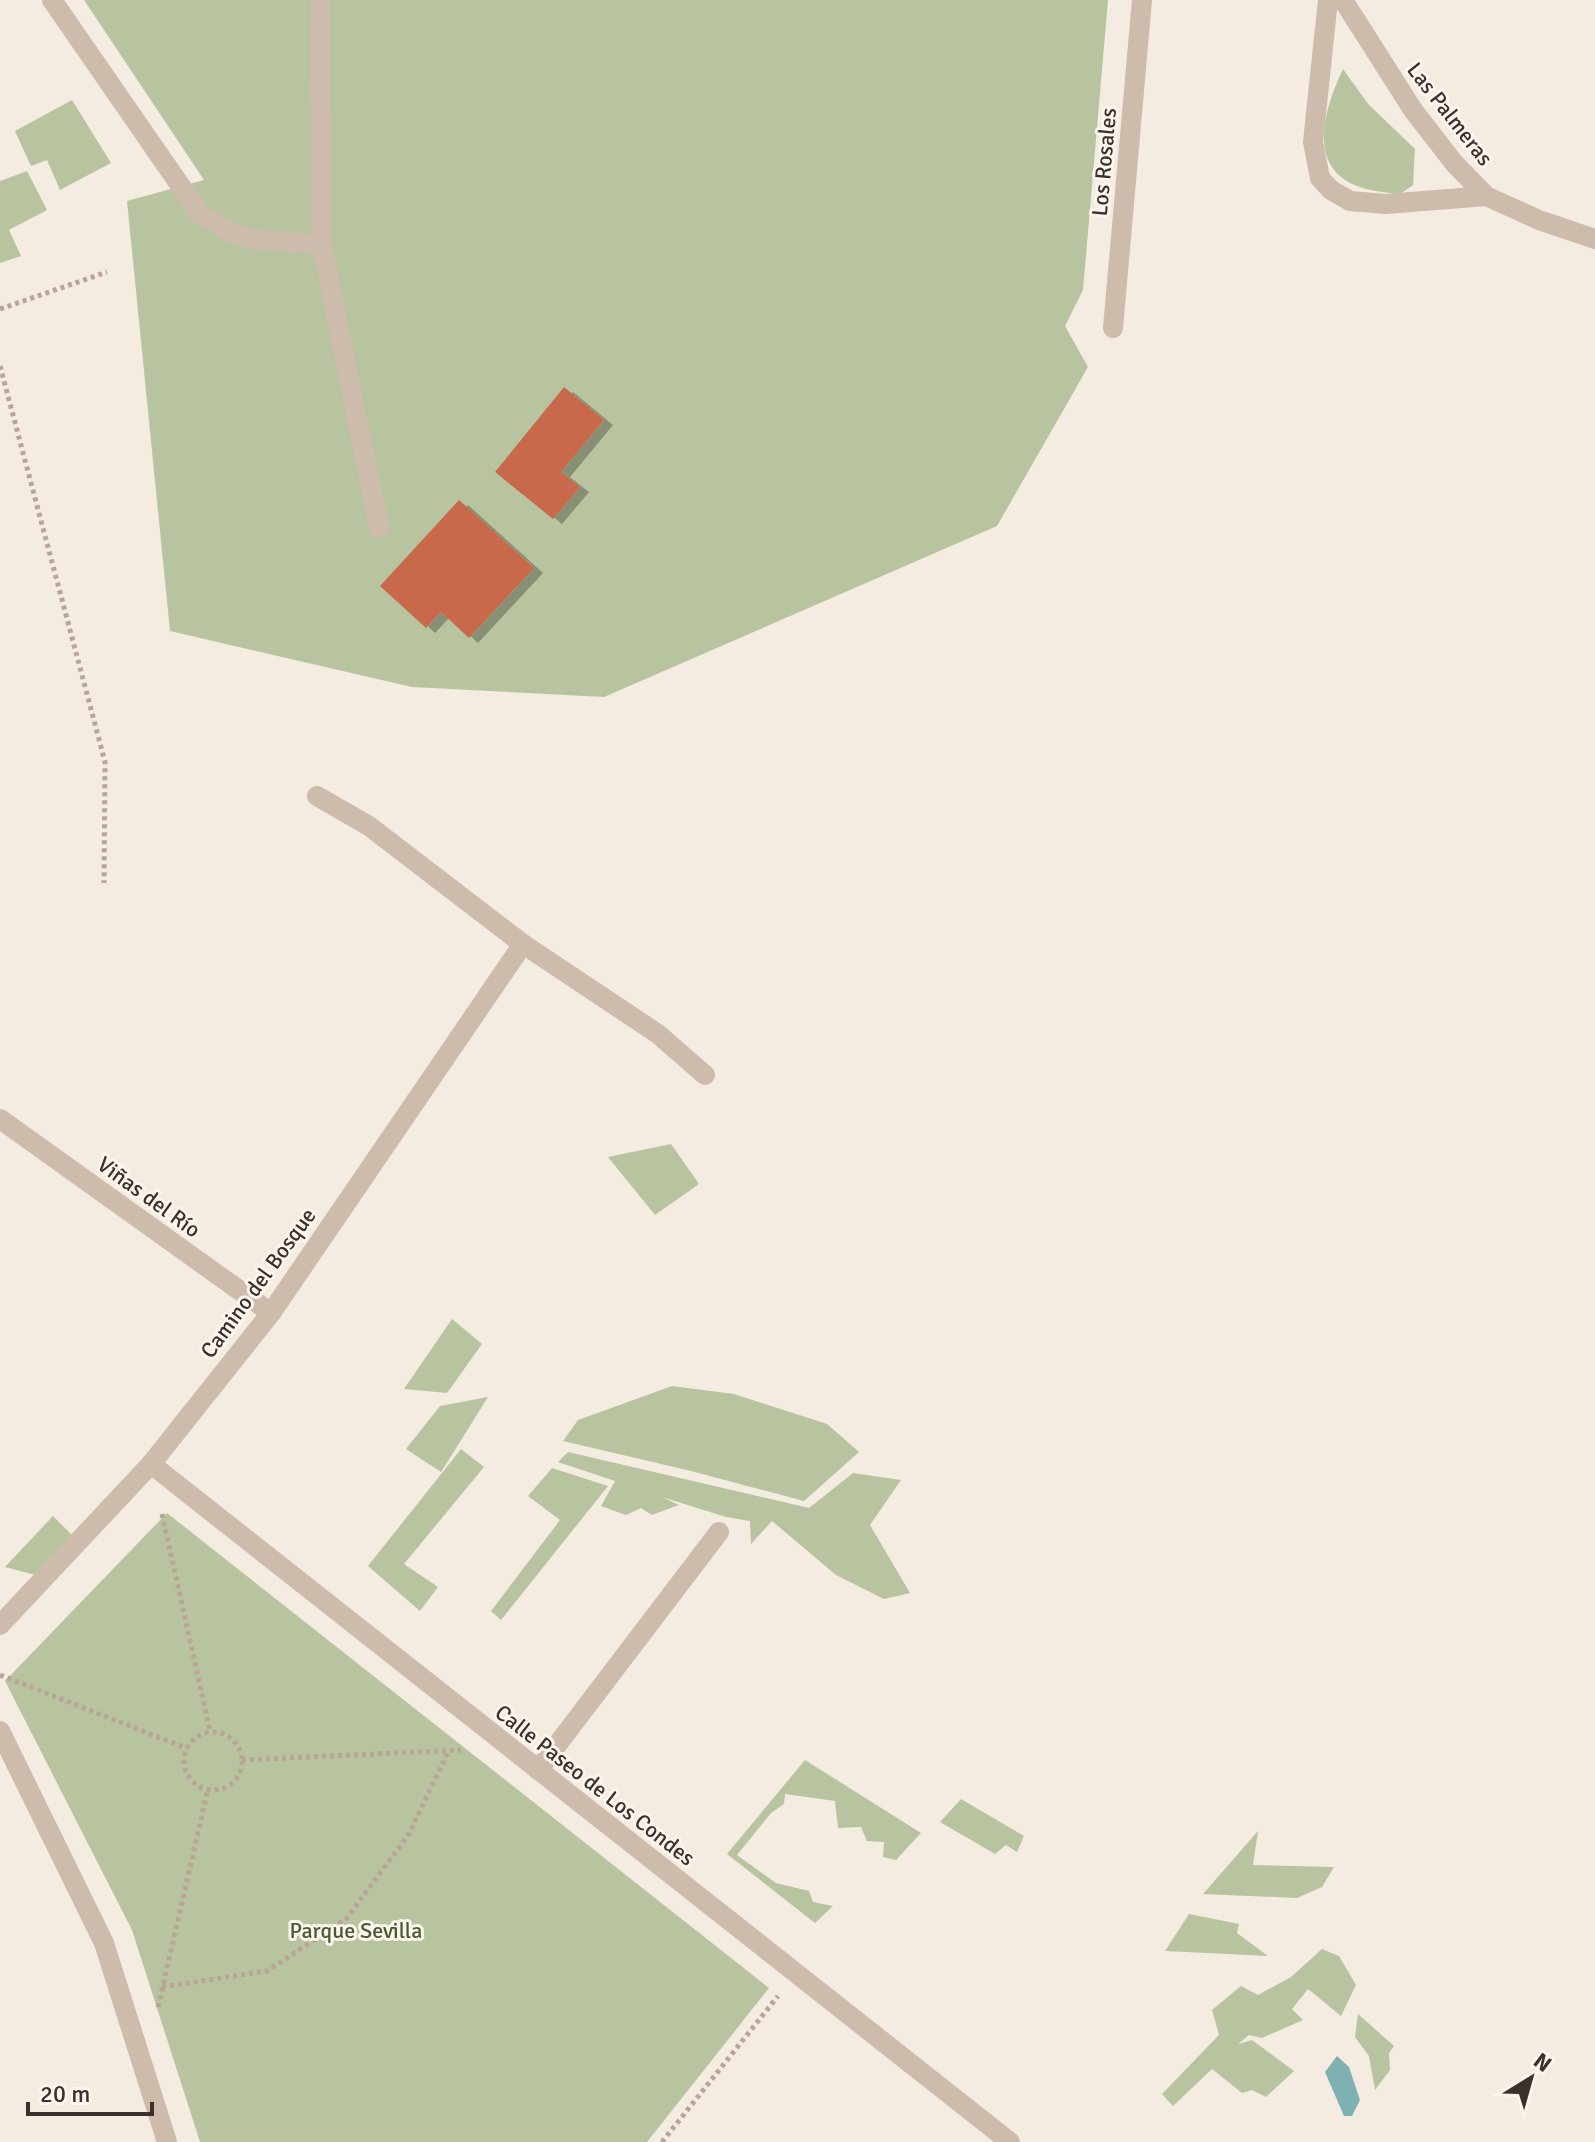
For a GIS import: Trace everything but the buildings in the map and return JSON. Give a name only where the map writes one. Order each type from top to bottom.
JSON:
[{"type":"street","points":[[52,0],[200,214],[230,232],[252,239],[322,245]]},
{"type":"street","points":[[320,0],[322,245],[379,528]]},
{"type":"street","name":"Los Rosales","points":[[1113,328],[1142,0]]},
{"type":"street","points":[[1328,0],[1313,142],[1314,161],[1320,178],[1331,190],[1350,201],[1386,204],[1486,196]]},
{"type":"street","name":"Las Palmeras","points":[[1343,0],[1413,110],[1454,163],[1486,196],[1539,220],[1595,239]]},
{"type":"street","points":[[317,796],[369,826],[523,944],[658,1034],[705,1075]]},
{"type":"street","name":"Camino del Bosque","points":[[0,1625],[151,1464],[271,1313],[523,944]]},
{"type":"street","name":"Viñas del Río","points":[[0,1119],[271,1313]]},
{"type":"street","name":"Calle Paseo de Los Condes","points":[[151,1464],[1010,2142]]},
{"type":"street","points":[[538,1770],[719,1532]]},
{"type":"street","points":[[0,1731],[104,1943],[167,2142]]},
{"type":"path","points":[[0,309],[107,272]]},
{"type":"path","points":[[0,366],[105,762],[104,883]]},
{"type":"path","points":[[151,1464],[210,1731]]},
{"type":"path","points":[[0,1675],[186,1748]]},
{"type":"path","points":[[210,1731],[220,1732],[236,1742],[242,1760],[238,1777],[225,1788],[208,1789],[192,1782],[186,1774],[183,1756],[186,1748],[192,1739],[210,1731]]},
{"type":"path","points":[[242,1760],[448,1752],[506,1745]]},
{"type":"path","points":[[162,1987],[267,1971],[346,1919],[409,1834],[448,1752]]},
{"type":"path","points":[[157,2010],[208,1789]]},
{"type":"path","points":[[662,2142],[797,1974]]},
{"type":"green space","points":[[84,0],[1108,0],[1083,290],[1065,326],[1088,367],[997,526],[604,697],[412,687],[170,631],[127,201],[204,180]]},
{"type":"green space","points":[[1343,69],[1368,104],[1415,149],[1413,185],[1400,194],[1368,190],[1353,184],[1340,176],[1331,165],[1326,153],[1325,124]]},
{"type":"green space","points":[[72,100],[111,163],[60,190],[47,160],[31,166],[15,131]]},
{"type":"green space","points":[[27,171],[47,210],[9,230],[21,256],[0,263],[0,181]]},
{"type":"green space","points":[[671,1144],[699,1184],[655,1215],[608,1157]]},
{"type":"green space","points":[[452,1319],[482,1344],[447,1393],[404,1389]]},
{"type":"green space","points":[[672,1386],[734,1394],[827,1424],[859,1452],[804,1501],[563,1441],[578,1420]]},
{"type":"green space","points":[[488,1397],[441,1472],[406,1449],[440,1406]]},
{"type":"green space","points":[[461,1449],[484,1467],[404,1564],[438,1587],[420,1611],[368,1566]]},
{"type":"green space","points":[[568,1452],[809,1508],[853,1473],[901,1480],[870,1525],[910,1593],[884,1599],[836,1575],[772,1521],[751,1544],[750,1521],[726,1517],[662,1497],[679,1505],[652,1515],[641,1508],[626,1515],[601,1506],[615,1481],[558,1462]]},
{"type":"green space","points":[[552,1468],[608,1486],[501,1620],[491,1611],[560,1520],[528,1496]]},
{"type":"green space","name":"Parque Sevilla","points":[[167,1513],[769,1988],[647,2142],[200,2142],[132,1930],[5,1681]]},
{"type":"green space","points":[[53,1516],[75,1538],[39,1576],[5,1567]]},
{"type":"green space","points":[[805,1760],[921,1833],[896,1860],[883,1857],[884,1842],[867,1841],[861,1827],[838,1828],[835,1801],[785,1794],[784,1804],[771,1813],[737,1855],[776,1883],[809,1891],[813,1902],[833,1906],[815,1923],[727,1854]]},
{"type":"green space","points":[[961,1799],[1024,1836],[1017,1852],[1006,1845],[995,1854],[940,1822]]},
{"type":"green space","points":[[1258,1831],[1253,1865],[1334,1867],[1322,1887],[1297,1898],[1203,1894]]},
{"type":"green space","points":[[1189,1914],[1239,1924],[1237,1933],[1268,1956],[1165,1951]]},
{"type":"green space","points":[[1322,1949],[1339,1956],[1356,1985],[1341,2016],[1308,1989],[1292,2009],[1303,2020],[1262,2038],[1249,2035],[1238,2044],[1252,2040],[1294,2071],[1266,2097],[1252,2090],[1242,2093],[1212,2069],[1173,2106],[1162,2094],[1219,2035],[1212,2010],[1241,1986],[1258,1995],[1291,1977]]},
{"type":"green space","points":[[1358,2014],[1394,2046],[1389,2053],[1390,2070],[1375,2090],[1369,2056],[1355,2037]]},
{"type":"water","points":[[1337,2056],[1349,2067],[1360,2100],[1352,2116],[1344,2116],[1325,2072]]}]
